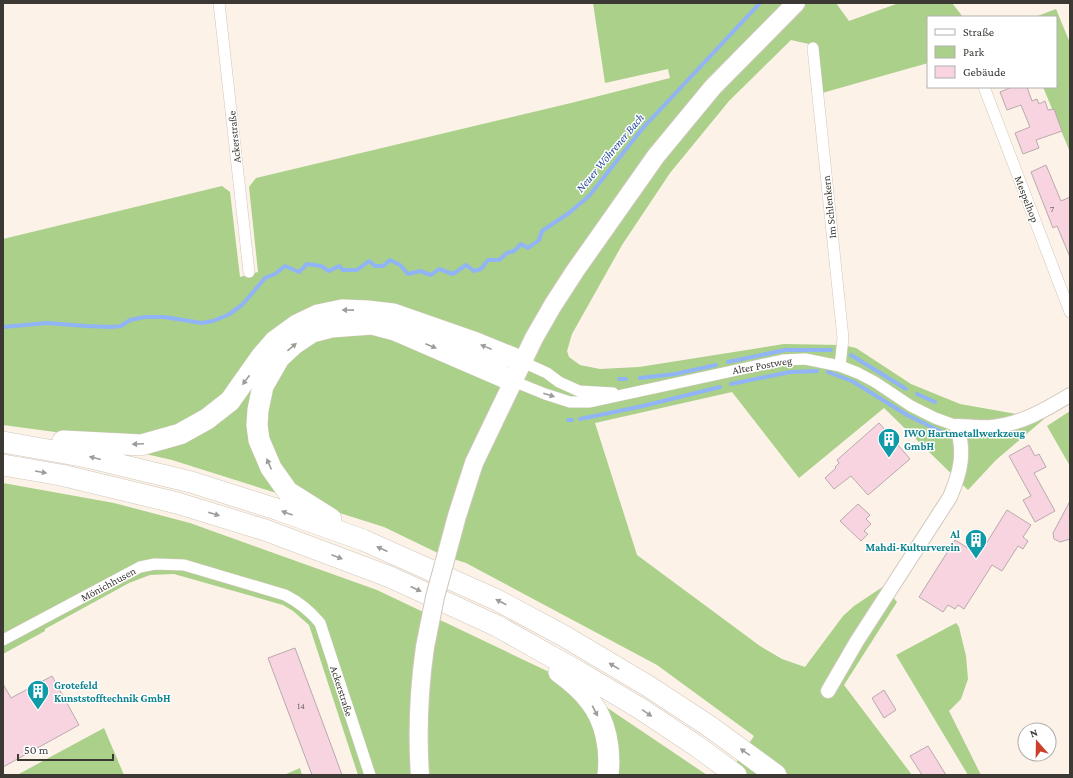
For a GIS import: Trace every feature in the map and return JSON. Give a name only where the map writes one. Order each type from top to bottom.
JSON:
[{"type":"highway","points":[[3,438],[141,445],[180,434],[207,419],[230,401],[261,357],[275,341],[297,325],[318,315],[342,310],[393,314],[476,343],[523,362]]},
{"type":"highway","points":[[363,540],[288,492],[271,468],[259,440],[257,425],[263,386],[279,358],[294,344],[312,332],[331,327],[372,324],[395,330],[513,381]]},
{"type":"highway","points":[[3,442],[87,456],[192,482],[279,510],[363,540],[497,600],[564,636],[648,686],[709,726],[776,775]]},
{"type":"highway","points":[[3,465],[61,475],[177,503],[265,530],[390,577],[496,626],[579,672],[641,709],[698,747],[736,775]]},
{"type":"highway","points":[[516,638],[574,684],[591,702],[604,728],[610,759],[608,775]]},
{"type":"main road","points":[[420,775],[420,680],[435,597],[456,516],[474,464],[513,381],[553,305],[575,271],[656,156],[714,87],[796,3]]},
{"type":"street","name":"Ackerstraße","points":[[219,3],[249,272]]},
{"type":"street","name":"Im Schlenkern","points":[[812,48],[843,338],[840,366]]},
{"type":"street","name":"Mespelhop","points":[[984,88],[1070,312]]},
{"type":"street","name":"Alter Postweg","points":[[513,381],[570,402],[590,402],[783,360],[805,359],[840,366],[876,382],[911,406],[935,418],[957,426],[991,427],[1017,422],[1030,417],[1070,395]]},
{"type":"street","name":"Alter Postweg","points":[[523,362],[547,373],[559,382],[579,391],[626,394]]},
{"type":"street","points":[[828,691],[857,641],[950,497],[958,478],[962,455],[962,440],[957,426]]},
{"type":"street","name":"Mönichhusen","points":[[3,640],[140,567],[155,564],[184,565],[285,595],[309,610]]},
{"type":"street","name":"Ackerstraße","points":[[309,610],[320,623],[370,775]]},
{"type":"green space","points":[[593,3],[836,3],[849,21],[899,3],[952,3],[962,16],[927,16],[927,63],[815,95],[809,44],[791,40],[729,101],[670,173],[622,245],[572,334],[567,351],[569,357],[580,365],[600,369],[639,367],[784,344],[843,345],[856,348],[911,384],[960,404],[1044,419],[996,460],[968,490],[884,408],[799,478],[732,392],[595,423],[637,555],[760,646],[782,659],[805,667],[843,616],[854,606],[884,586],[897,602],[844,685],[912,775],[728,775],[754,736],[657,665],[466,563],[444,556],[384,527],[172,460],[137,452],[85,436],[3,425],[3,239],[222,186],[230,192],[240,277],[258,272],[249,187],[256,178],[670,78],[668,69],[605,83]]},
{"type":"green space","points":[[1056,9],[1070,43],[1070,152],[1043,88],[1057,88],[1057,16],[1038,16]]},
{"type":"green space","points":[[1070,411],[1070,466],[1047,426]]},
{"type":"green space","points":[[3,483],[114,503],[190,523],[377,590],[566,680],[707,775],[358,775],[309,625],[293,611],[283,605],[174,574],[150,575],[129,583],[3,654]]},
{"type":"green space","points":[[956,623],[959,627],[966,656],[968,679],[961,699],[949,711],[981,775],[968,775],[896,655]]},
{"type":"green space","points":[[104,728],[124,775],[17,775]]},
{"type":"green space","points":[[300,768],[302,775],[284,775]]},
{"type":"building","points":[[1010,88],[1027,88],[1032,101],[1037,99],[1039,104],[1045,101],[1048,110],[1054,109],[1062,131],[1036,140],[1039,148],[1023,154],[1015,133],[1030,127],[1021,105],[1007,110],[1000,92]]},
{"type":"building","points":[[1046,165],[1061,201],[1070,197],[1070,257],[1057,226],[1053,228],[1031,172]]},
{"type":"building","name":"IWO Hartmetallwerkzeug GmbH","points":[[879,423],[910,459],[868,495],[851,476],[834,489],[825,478],[836,468],[835,467],[839,463],[837,460]]},
{"type":"building","points":[[1029,445],[1035,456],[1039,454],[1046,467],[1034,473],[1055,511],[1035,522],[1023,500],[1031,496],[1009,456]]},
{"type":"building","points":[[1070,501],[1070,539],[1060,542],[1054,539],[1053,533]]},
{"type":"building","points":[[858,504],[870,515],[866,519],[871,524],[864,531],[868,534],[861,541],[840,521]]},
{"type":"building","name":"Al Mahdi-Kulturverein","points":[[1007,510],[1031,525],[1023,537],[1028,541],[1023,549],[1018,546],[1002,571],[992,565],[964,609],[958,605],[955,609],[948,605],[943,612],[919,597],[955,540],[979,555]]},
{"type":"building","points":[[295,648],[342,775],[312,775],[268,658]]},
{"type":"building","name":"Grotefeld Kunststofftechnik GmbH","points":[[52,676],[79,725],[3,767],[3,684],[11,698]]},
{"type":"building","points":[[884,690],[896,710],[884,718],[872,698]]},
{"type":"building","points":[[928,746],[946,775],[922,775],[910,756]]},
{"type":"waterway","name":"Neuer Wöhrener Bach","points":[[3,327],[47,323],[111,327],[121,326],[130,320],[145,317],[164,317],[202,323],[213,321],[228,315],[242,305],[265,278],[275,274],[285,266],[299,272],[307,264],[321,266],[329,271],[339,266],[343,270],[357,270],[369,261],[375,266],[383,266],[390,260],[400,265],[408,274],[420,271],[431,275],[439,269],[453,274],[466,265],[474,271],[481,269],[488,260],[499,260],[507,253],[514,251],[521,244],[528,248],[539,240],[542,231],[569,213],[589,196],[642,129],[760,3]]},
{"type":"waterway","points":[[728,362],[785,350],[831,350]]},
{"type":"waterway","points":[[851,355],[906,389]]},
{"type":"waterway","points":[[640,378],[675,374],[716,365]]},
{"type":"waterway","points":[[731,384],[790,372],[817,371]]},
{"type":"waterway","points":[[828,372],[852,381],[907,415],[950,436]]},
{"type":"waterway","points":[[619,379],[626,379]]},
{"type":"waterway","points":[[580,419],[643,406],[720,387]]},
{"type":"waterway","points":[[917,394],[935,402]]},
{"type":"place","name":"IWO Hartmetallwerkzeug GmbH","points":[[889,458]]},
{"type":"place","name":"Al Mahdi-Kulturverein","points":[[976,560]]},
{"type":"place","name":"Grotefeld Kunststofftechnik GmbH","points":[[38,710]]}]
